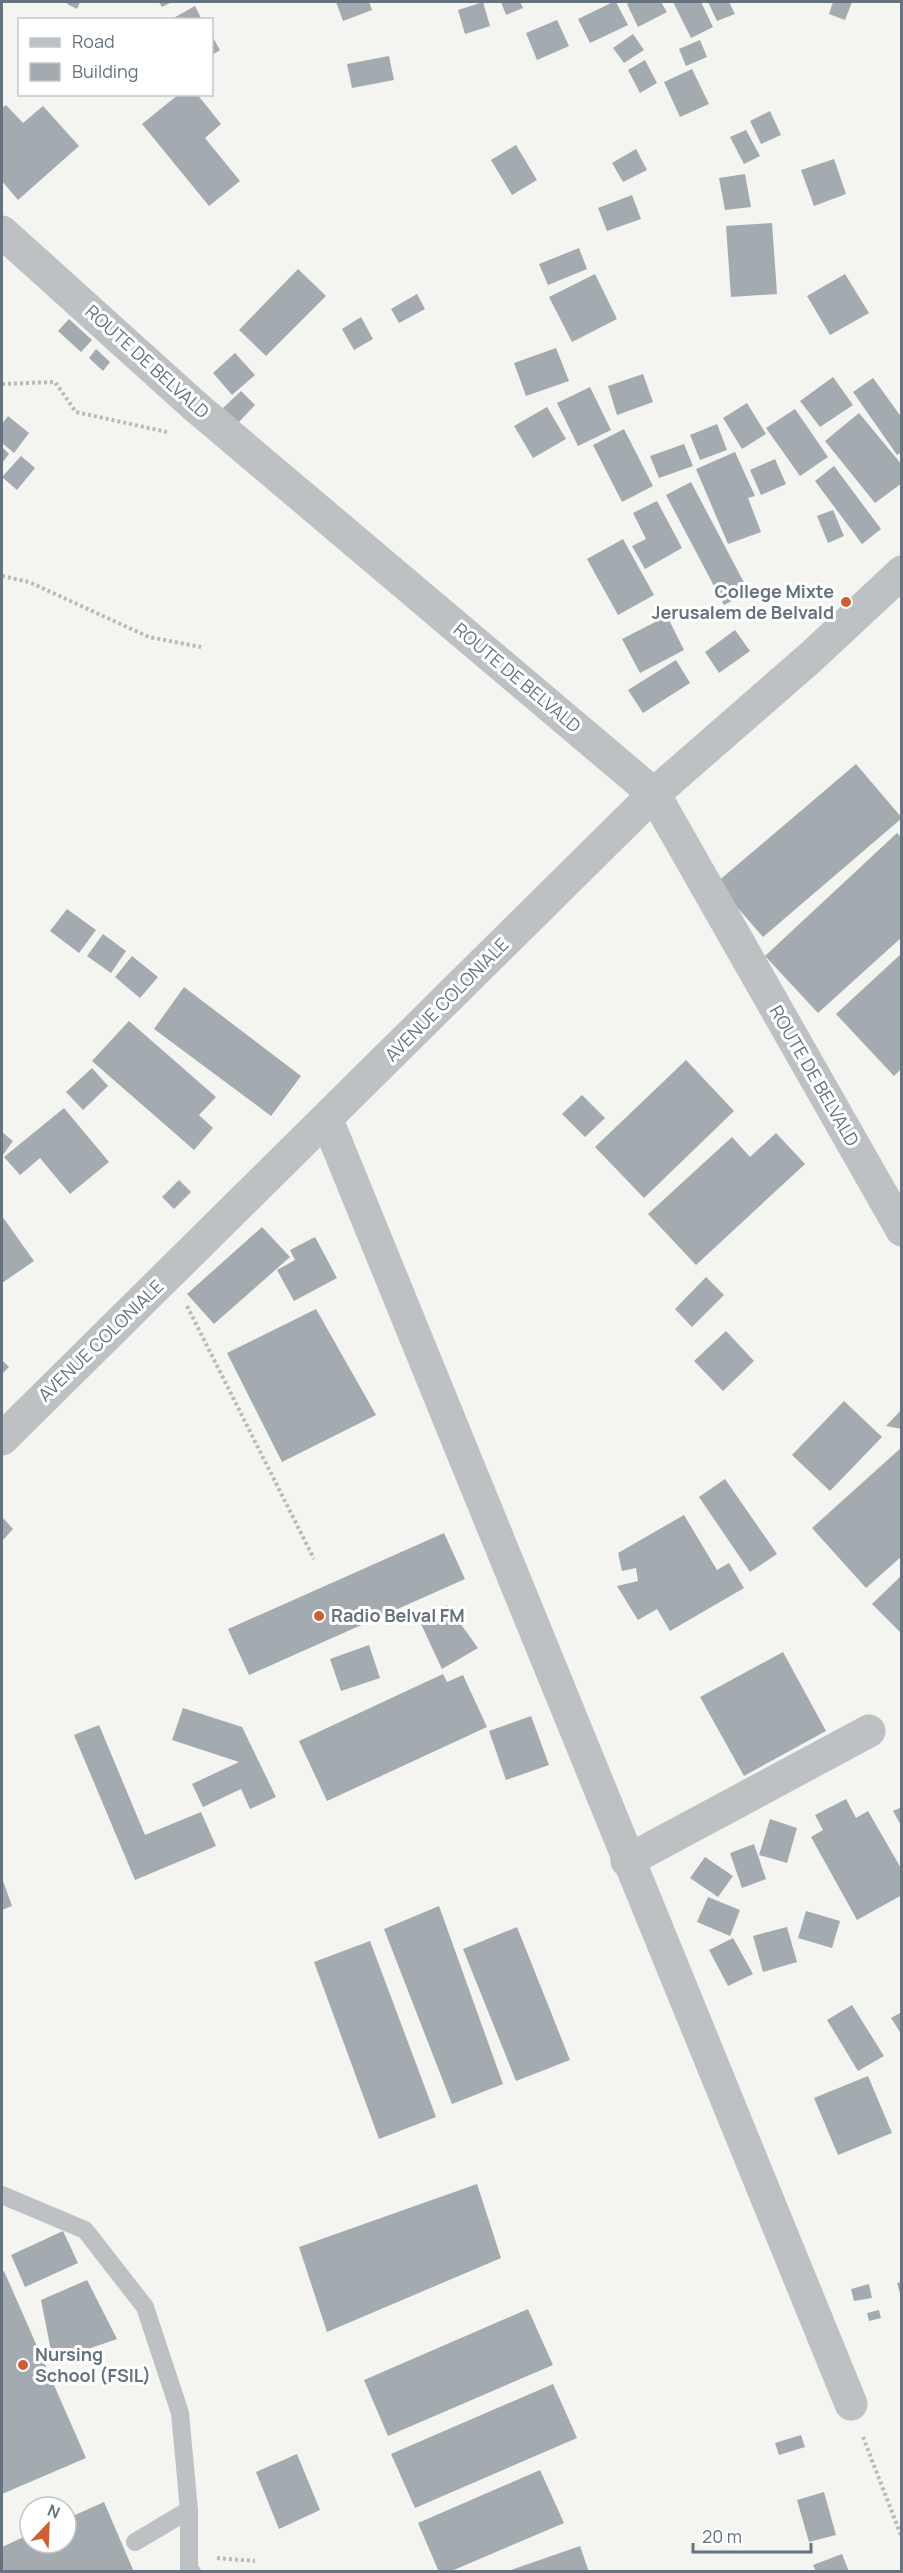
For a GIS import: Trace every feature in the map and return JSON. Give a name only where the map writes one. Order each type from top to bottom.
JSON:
[{"type":"street","name":"ROUTE DE BELVALD","points":[[2,232],[196,406],[654,794],[902,1230]]},
{"type":"street","name":"AVENUE COLONIALE","points":[[2,1439],[654,794],[811,657],[902,572]]},
{"type":"street","points":[[327,1120],[627,1861],[851,2404]]},
{"type":"street","points":[[627,1861],[869,1731]]},
{"type":"lane","points":[[2,2195],[86,2230],[145,2307],[180,2413],[189,2510],[190,2563]]},
{"type":"lane","points":[[135,2542],[189,2510]]},
{"type":"path","points":[[2,384],[55,382],[76,412],[170,433],[196,406]]},
{"type":"path","points":[[2,576],[29,582],[149,637],[201,647]]},
{"type":"path","points":[[170,1273],[314,1558]]},
{"type":"path","points":[[851,2404],[902,2538]]},
{"type":"path","points":[[190,2563],[255,2561]]},
{"type":"building","points":[[68,2],[80,2],[77,9],[67,4]]},
{"type":"building","points":[[159,2],[172,2],[162,7]]},
{"type":"building","points":[[336,2],[369,2],[372,10],[343,21]]},
{"type":"building","points":[[483,2],[490,26],[465,34],[458,10]]},
{"type":"building","points":[[501,2],[520,2],[523,8],[506,15]]},
{"type":"building","points":[[616,2],[628,25],[590,43],[578,19]]},
{"type":"building","points":[[661,2],[667,12],[638,27],[627,4]]},
{"type":"building","points":[[673,2],[701,2],[713,27],[691,38]]},
{"type":"building","points":[[708,2],[729,2],[735,14],[717,21]]},
{"type":"building","points":[[833,2],[852,2],[845,20],[829,14]]},
{"type":"building","points":[[195,6],[201,18],[174,18]]},
{"type":"building","points":[[557,20],[569,46],[537,60],[526,33]]},
{"type":"building","points":[[633,34],[644,50],[624,63],[613,48]]},
{"type":"building","points":[[213,38],[220,50],[213,54]]},
{"type":"building","points":[[700,40],[707,57],[686,66],[679,49]]},
{"type":"building","points":[[389,56],[394,80],[352,88],[347,64]]},
{"type":"building","points":[[645,60],[657,83],[640,93],[628,70]]},
{"type":"building","points":[[692,69],[709,104],[680,117],[664,82]]},
{"type":"building","points":[[177,96],[199,96],[221,124],[205,138],[240,181],[209,206],[142,124]]},
{"type":"building","points":[[6,105],[23,123],[43,106],[79,146],[18,200],[2,181],[2,108]]},
{"type":"building","points":[[770,111],[781,135],[761,144],[750,121]]},
{"type":"building","points":[[746,130],[760,156],[744,164],[730,137]]},
{"type":"building","points":[[516,145],[537,180],[512,195],[491,160]]},
{"type":"building","points":[[636,149],[647,170],[623,182],[612,163]]},
{"type":"building","points":[[834,159],[846,194],[814,206],[801,170]]},
{"type":"building","points":[[745,174],[751,207],[725,210],[719,178]]},
{"type":"building","points":[[632,195],[641,219],[607,231],[598,208]]},
{"type":"building","points":[[772,223],[777,294],[731,297],[726,226]]},
{"type":"building","points":[[579,248],[587,269],[548,285],[539,264]]},
{"type":"building","points":[[298,269],[326,296],[266,356],[239,330]]},
{"type":"building","points":[[595,274],[617,319],[572,342],[549,297]]},
{"type":"building","points":[[845,274],[869,313],[830,335],[807,296]]},
{"type":"building","points":[[417,294],[425,309],[399,323],[391,309]]},
{"type":"building","points":[[361,317],[373,339],[354,350],[342,329]]},
{"type":"building","points":[[69,319],[92,340],[81,352],[58,331]]},
{"type":"building","points":[[556,348],[569,381],[526,396],[514,363]]},
{"type":"building","points":[[96,349],[110,362],[103,371],[89,358]]},
{"type":"building","points":[[235,353],[255,375],[232,395],[213,373]]},
{"type":"building","points":[[643,374],[653,402],[617,415],[608,386]]},
{"type":"building","points":[[833,377],[853,405],[820,427],[800,401]]},
{"type":"building","points":[[873,378],[902,418],[902,452],[897,455],[853,392]]},
{"type":"building","points":[[590,387],[611,430],[578,446],[557,403]]},
{"type":"building","points":[[241,391],[255,405],[238,423],[223,408]]},
{"type":"building","points":[[747,403],[766,434],[742,449],[723,418]]},
{"type":"building","points":[[547,407],[566,439],[533,458],[514,426]]},
{"type":"building","points":[[795,409],[828,457],[800,476],[766,428]]},
{"type":"building","points":[[859,413],[902,465],[902,483],[875,503],[825,441]]},
{"type":"building","points":[[8,416],[29,433],[14,453],[2,443],[2,424]]},
{"type":"building","points":[[717,424],[727,450],[700,460],[690,435]]},
{"type":"building","points":[[624,429],[653,486],[622,502],[593,445]]},
{"type":"building","points":[[684,444],[693,466],[659,478],[650,456]]},
{"type":"building","points":[[2,447],[9,454],[2,463]]},
{"type":"building","points":[[735,452],[755,496],[748,498],[761,532],[728,544],[696,469]]},
{"type":"building","points":[[21,456],[35,468],[17,490],[2,477]]},
{"type":"building","points":[[775,459],[786,484],[761,495],[750,470]]},
{"type":"building","points":[[834,466],[881,529],[862,544],[815,481]]},
{"type":"building","points":[[691,482],[749,592],[724,605],[666,495]]},
{"type":"building","points":[[657,501],[682,548],[645,569],[632,546],[646,539],[633,513]]},
{"type":"building","points":[[833,510],[844,536],[828,543],[817,516]]},
{"type":"building","points":[[623,539],[654,595],[618,615],[587,559]]},
{"type":"building","points":[[667,616],[684,650],[640,673],[622,639]]},
{"type":"building","points":[[735,630],[750,651],[719,673],[705,652]]},
{"type":"building","points":[[676,660],[690,683],[643,713],[628,690]]},
{"type":"building","points":[[856,764],[902,818],[763,937],[716,883]]},
{"type":"building","points":[[897,833],[902,838],[902,937],[818,1013],[765,956]]},
{"type":"building","points":[[67,909],[96,930],[79,953],[50,931]]},
{"type":"building","points":[[103,934],[126,951],[111,973],[87,956]]},
{"type":"building","points":[[902,953],[902,1068],[894,1076],[836,1014]]},
{"type":"building","points":[[132,956],[158,977],[140,998],[115,977]]},
{"type":"building","points":[[184,987],[301,1076],[271,1116],[154,1029]]},
{"type":"building","points":[[129,1021],[216,1097],[199,1115],[213,1128],[194,1150],[92,1061]]},
{"type":"building","points":[[686,1060],[734,1111],[644,1198],[595,1147]]},
{"type":"building","points":[[92,1068],[108,1086],[83,1110],[66,1092]]},
{"type":"building","points":[[582,1095],[605,1118],[585,1137],[562,1114]]},
{"type":"building","points":[[64,1108],[109,1162],[70,1194],[40,1158],[20,1175],[4,1157]]},
{"type":"building","points":[[2,1132],[13,1141],[2,1156]]},
{"type":"building","points":[[776,1133],[805,1164],[696,1265],[648,1214],[732,1137],[750,1157]]},
{"type":"building","points":[[179,1180],[191,1192],[174,1209],[162,1197]]},
{"type":"building","points":[[2,1216],[34,1261],[2,1283]]},
{"type":"building","points":[[262,1227],[290,1257],[214,1324],[187,1294]]},
{"type":"building","points":[[315,1237],[337,1278],[294,1301],[277,1270],[295,1260],[290,1250]]},
{"type":"building","points":[[706,1277],[724,1295],[692,1327],[675,1309]]},
{"type":"building","points":[[316,1309],[376,1415],[282,1462],[227,1353]]},
{"type":"building","points":[[726,1331],[754,1361],[723,1391],[694,1361]]},
{"type":"building","points":[[2,1360],[9,1367],[2,1374]]},
{"type":"building","points":[[844,1401],[882,1437],[830,1491],[792,1455]]},
{"type":"building","points":[[902,1409],[902,1429],[886,1426]]},
{"type":"building","points":[[902,1447],[902,1556],[866,1588],[812,1528]]},
{"type":"building","points":[[725,1479],[777,1554],[750,1572],[699,1497]]},
{"type":"building","points":[[684,1515],[717,1570],[729,1563],[744,1588],[670,1631],[657,1609],[638,1620],[617,1586],[638,1581],[636,1568],[622,1571],[618,1553]]},
{"type":"building","points":[[2,1517],[13,1529],[2,1541]]},
{"type":"building","name":"Radio Belval FM","points":[[444,1533],[465,1579],[249,1675],[228,1629]]},
{"type":"building","points":[[902,1575],[902,1634],[872,1604]]},
{"type":"building","points":[[447,1605],[478,1648],[442,1669],[421,1624]]},
{"type":"building","points":[[369,1645],[380,1678],[341,1691],[330,1659]]},
{"type":"building","points":[[783,1652],[826,1731],[744,1776],[700,1697]]},
{"type":"building","points":[[443,1674],[447,1682],[463,1675],[487,1727],[327,1801],[299,1741]]},
{"type":"building","points":[[183,1708],[242,1727],[276,1797],[250,1809],[241,1789],[203,1807],[192,1784],[239,1762],[172,1740]]},
{"type":"building","points":[[531,1716],[549,1765],[506,1780],[489,1731]]},
{"type":"building","points":[[99,1725],[145,1835],[201,1812],[216,1846],[135,1880],[74,1735]]},
{"type":"building","points":[[846,1799],[856,1818],[868,1811],[902,1870],[902,1895],[857,1920],[811,1837],[823,1830],[815,1815]]},
{"type":"building","points":[[902,1807],[902,1827],[893,1811]]},
{"type":"building","points":[[770,1819],[797,1828],[787,1863],[759,1855]]},
{"type":"building","points":[[754,1844],[766,1879],[742,1888],[730,1853]]},
{"type":"building","points":[[705,1857],[733,1876],[718,1897],[690,1878]]},
{"type":"building","points":[[2,1878],[12,1906],[2,1910]]},
{"type":"building","points":[[708,1897],[740,1910],[730,1936],[697,1922]]},
{"type":"building","points":[[439,1906],[503,2084],[452,2104],[384,1929]]},
{"type":"building","points":[[806,1911],[840,1921],[832,1948],[798,1938]]},
{"type":"building","points":[[517,1927],[570,2060],[516,2081],[463,1949]]},
{"type":"building","points":[[787,1927],[797,1962],[763,1972],[753,1936]]},
{"type":"building","points":[[733,1938],[753,1974],[728,1986],[709,1950]]},
{"type":"building","points":[[370,1941],[436,2117],[379,2139],[314,1962]]},
{"type":"building","points":[[852,2005],[884,2056],[858,2071],[827,2020]]},
{"type":"building","points":[[902,2012],[902,2035],[891,2018]]},
{"type":"building","points":[[868,2076],[892,2133],[838,2155],[814,2098]]},
{"type":"building","points":[[477,2184],[501,2258],[327,2332],[299,2247]]},
{"type":"building","points":[[63,2231],[78,2263],[25,2287],[11,2255]]},
{"type":"building","name":"Nursing School (FSIL)","points":[[4,2271],[86,2458],[2,2494],[2,2272]]},
{"type":"building","points":[[87,2280],[117,2339],[53,2361],[41,2300]]},
{"type":"building","points":[[902,2282],[902,2297],[901,2297],[897,2283]]},
{"type":"building","points":[[869,2284],[872,2298],[854,2301],[851,2289]]},
{"type":"building","points":[[528,2309],[553,2365],[388,2436],[364,2380]]},
{"type":"building","points":[[879,2310],[881,2318],[869,2321],[867,2313]]},
{"type":"building","points":[[553,2384],[577,2438],[415,2508],[391,2454]]},
{"type":"building","points":[[801,2435],[805,2447],[779,2455],[775,2443]]},
{"type":"building","points":[[297,2454],[320,2510],[279,2529],[256,2472]]},
{"type":"building","points":[[540,2470],[564,2523],[449,2572],[439,2572],[418,2523]]},
{"type":"building","points":[[824,2492],[836,2535],[809,2542],[797,2500]]},
{"type":"building","points":[[104,2502],[134,2572],[2,2572],[2,2547],[18,2540],[18,2555],[78,2555],[78,2514]]},
{"type":"building","points":[[580,2546],[589,2572],[508,2572],[508,2571]]},
{"type":"building","points":[[842,2554],[849,2572],[816,2572],[813,2565]]},
{"type":"place","name":"College Mixte Jerusalem de Belvald","points":[[846,602]]},
{"type":"place","name":"Radio Belval FM","points":[[319,1616]]},
{"type":"place","name":"Nursing School (FSIL)","points":[[23,2365]]}]
